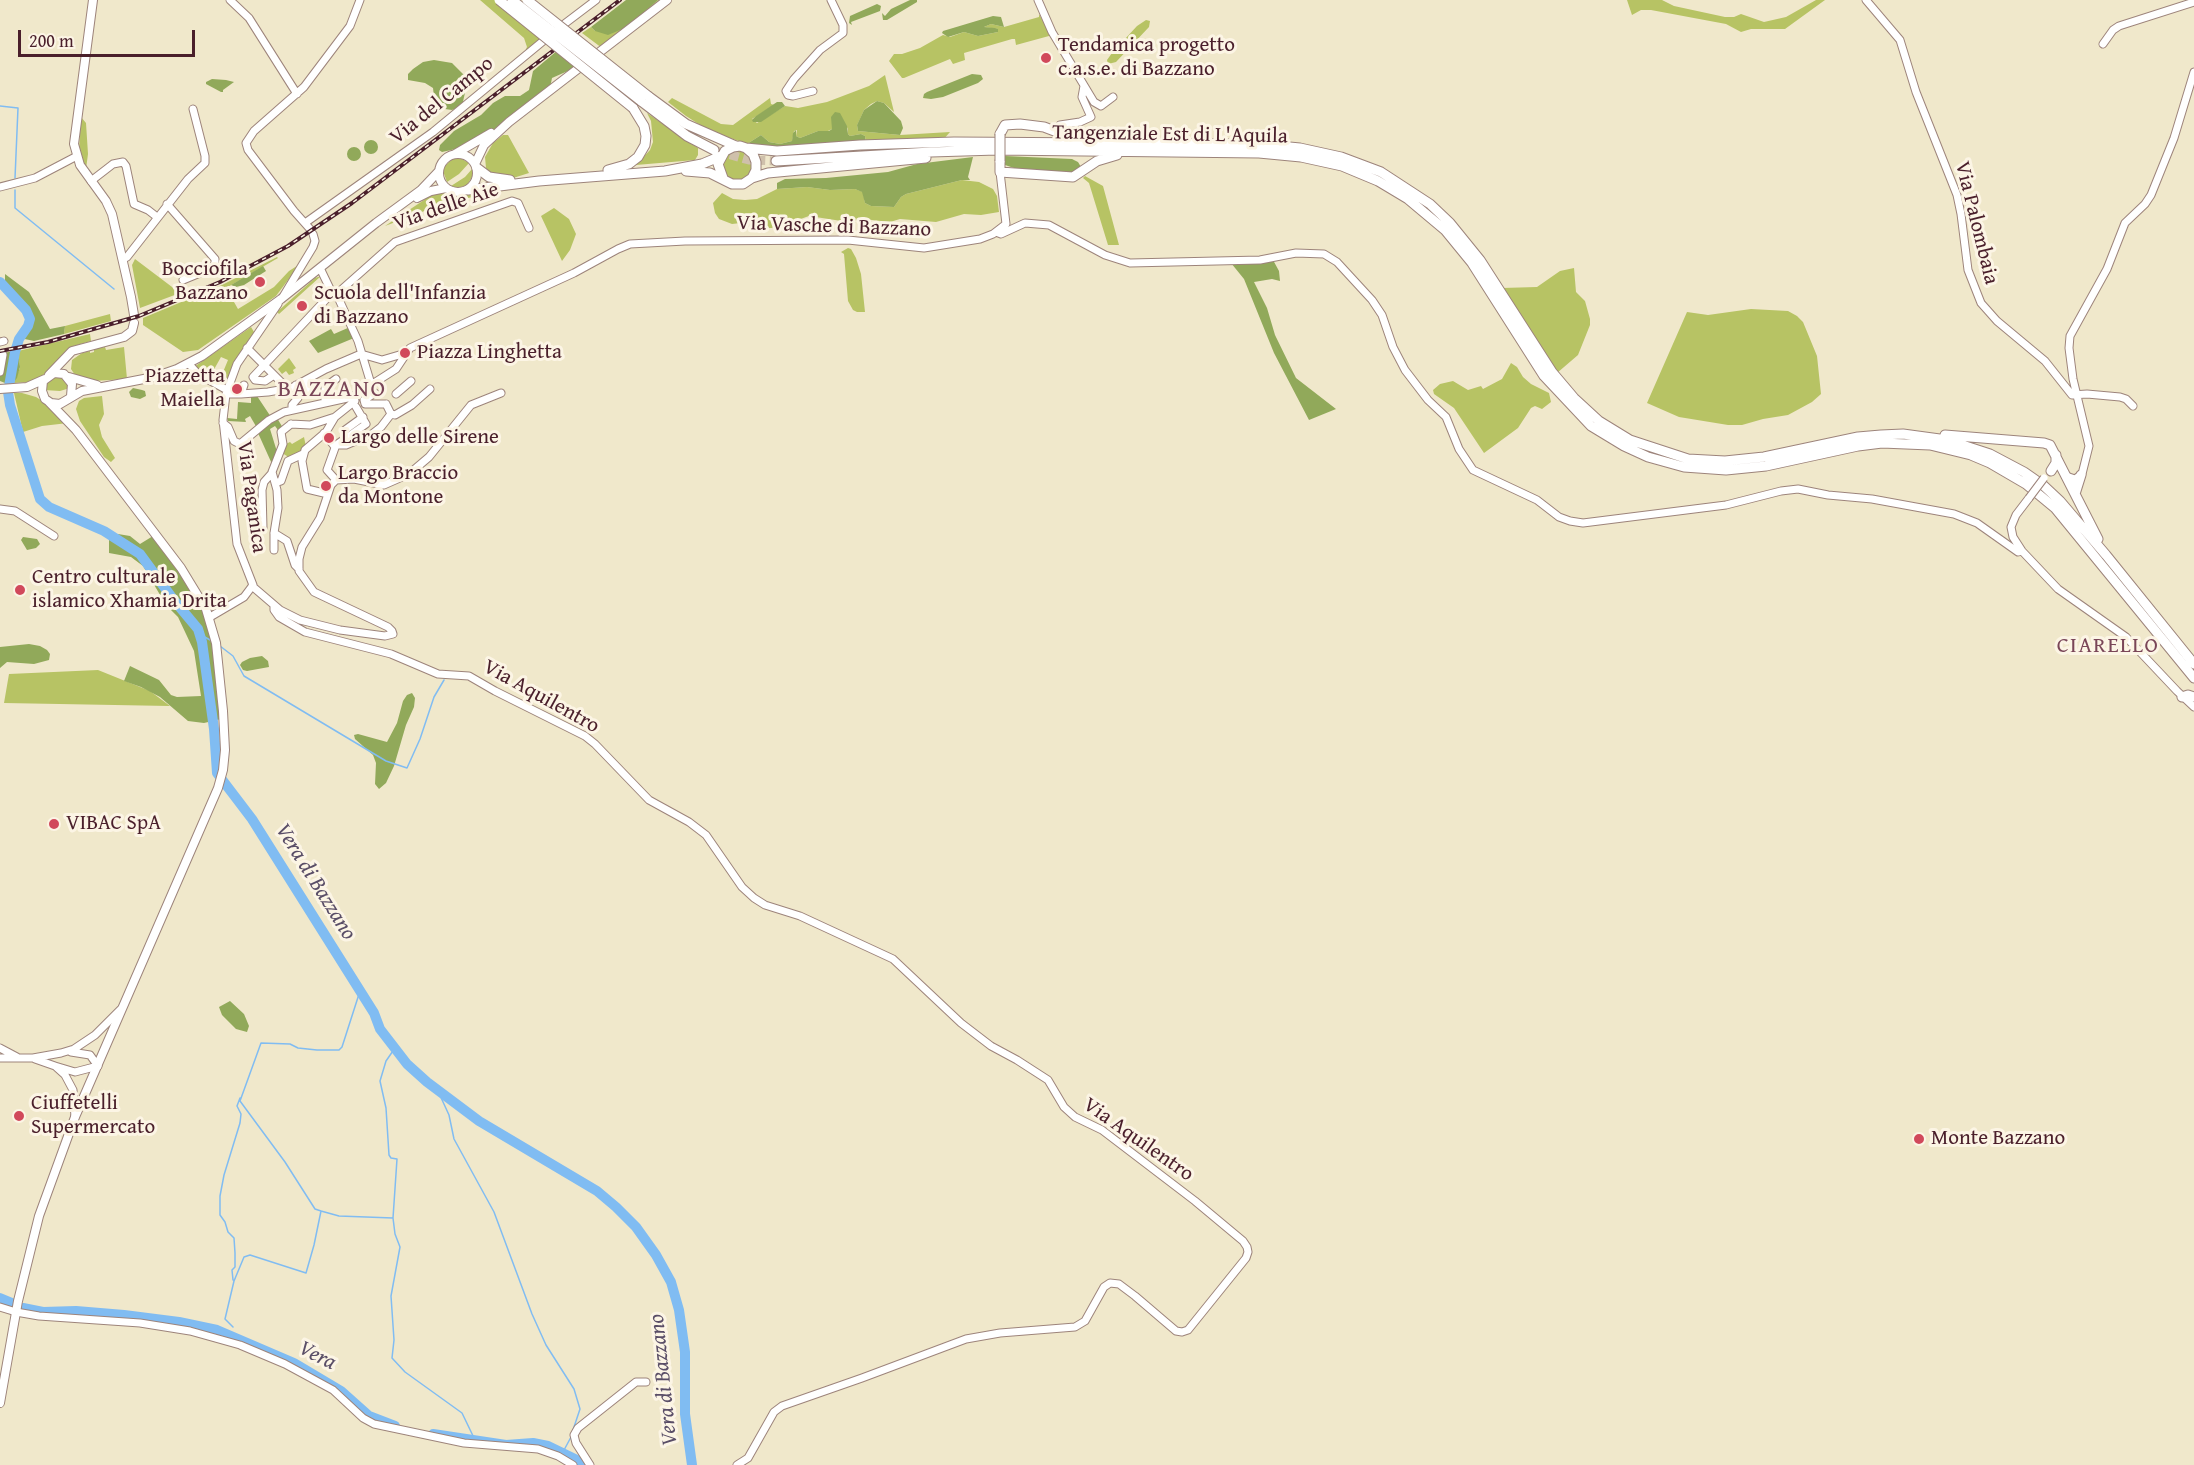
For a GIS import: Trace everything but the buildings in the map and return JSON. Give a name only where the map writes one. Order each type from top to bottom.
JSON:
[{"type":"highway","points":[[499,0],[633,108],[644,126],[646,141],[640,153],[629,164],[614,169],[512,180]]},
{"type":"highway","points":[[512,0],[644,98],[702,133],[736,146],[777,151],[860,145],[998,142]]},
{"type":"highway","points":[[527,0],[687,136],[717,153]]},
{"type":"highway","points":[[1092,144],[1038,126],[1007,124],[1002,128],[998,142],[1000,172],[1073,177],[1102,159],[1134,152]]},
{"type":"highway","points":[[1033,143],[1046,135],[1044,129],[1038,126]]},
{"type":"highway","points":[[776,161],[998,142]]},
{"type":"highway","points":[[468,190],[539,181],[665,171],[701,172],[738,184],[746,183],[752,178],[768,173],[998,142]]},
{"type":"highway","name":"Tangenziale Est di L'Aquila","points":[[998,142],[1258,144],[1300,148],[1341,157],[1381,172],[1430,204],[1450,223],[1480,260],[1552,372],[1574,398],[1599,421],[1630,440],[1688,459],[1725,461],[1764,457],[1858,437],[1881,435],[1912,435],[1947,440],[1990,454],[2024,472],[2060,501],[2194,664]]},
{"type":"highway","name":"Tangenziale Est di L'Aquila","points":[[998,142],[1043,150],[1259,153],[1301,157],[1342,166],[1378,181],[1408,199],[1445,230],[1472,263],[1544,376],[1591,426],[1624,446],[1648,457],[1684,467],[1726,470],[1767,466],[1858,446],[1905,443],[1951,450],[1990,463],[2026,484],[2055,508],[2194,678]]},
{"type":"highway","points":[[665,171],[702,164],[717,153],[736,146]]},
{"type":"highway","points":[[746,148],[753,154],[756,162],[756,170],[752,178]]},
{"type":"highway","points":[[1043,150],[1062,157],[1078,158],[1081,162],[1081,171]]},
{"type":"highway","points":[[717,153],[718,167],[723,178]]},
{"type":"highway","points":[[476,166],[492,178],[539,181]]},
{"type":"highway","points":[[1912,435],[1975,437],[2044,443],[2052,447],[2106,555]]},
{"type":"highway","points":[[2048,474],[2056,463],[2056,455]]},
{"type":"highway","points":[[2075,496],[2075,489],[2081,476]]},
{"type":"highway","points":[[2182,697],[2186,694],[2194,697]]},
{"type":"main road","points":[[0,1403],[16,1308],[36,1226],[75,1117],[219,784],[225,745],[216,643],[210,617],[181,568],[76,430],[42,392],[47,377],[68,353],[78,348],[124,337],[132,332],[134,319],[111,211],[80,165],[74,141],[93,0]]},
{"type":"main road","points":[[439,171],[440,182],[446,188],[457,193],[468,190],[476,180],[476,166],[484,146],[509,122],[667,0]]},
{"type":"main road","points":[[15,389],[60,404],[84,390],[150,378],[189,364],[281,299],[421,190],[439,171],[443,161],[509,122]]},
{"type":"main road","points":[[455,154],[465,155],[476,166]]},
{"type":"main road","points":[[364,233],[424,194],[446,188]]},
{"type":"main road","points":[[64,359],[63,367],[73,386],[68,411],[76,430]]},
{"type":"main road","points":[[0,389],[15,389],[35,384],[59,373],[87,383],[109,385]]},
{"type":"street","points":[[230,0],[249,18],[297,94]]},
{"type":"street","points":[[309,229],[248,150],[246,144],[254,131],[297,94],[346,32],[355,17],[360,0]]},
{"type":"street","name":"Via del Campo","points":[[309,229],[596,0]]},
{"type":"street","points":[[813,91],[794,96],[786,92],[794,79],[819,52],[843,33],[843,25],[831,0]]},
{"type":"street","points":[[1038,0],[1052,32],[1098,105],[1104,105],[1113,97]]},
{"type":"street","name":"Via Palombaia","points":[[1866,0],[1900,40],[1916,92],[1957,195],[1968,270],[1981,303],[1996,321],[2045,361],[2070,393],[2076,396]]},
{"type":"street","points":[[2103,44],[2113,30],[2119,26],[2194,2]]},
{"type":"street","points":[[2194,72],[2175,138],[2151,195],[2146,204],[2125,224],[2107,269],[2070,334],[2069,348],[2076,396],[2089,441],[2087,461],[2081,476],[2073,479],[2057,470],[2048,474],[2016,515],[2012,526],[2013,537],[2022,551],[2058,589],[2126,637],[2194,707]]},
{"type":"street","points":[[1060,125],[1080,122],[1091,117],[1082,97],[1084,86]]},
{"type":"street","points":[[123,259],[128,257],[166,204],[206,162],[193,109]]},
{"type":"street","points":[[0,187],[35,178],[77,156]]},
{"type":"street","points":[[91,181],[113,164],[123,162],[126,166],[134,204],[149,210],[156,218]]},
{"type":"street","points":[[996,232],[1005,226],[1007,221],[1000,172]]},
{"type":"street","name":"Via delle Aie","points":[[254,378],[264,364],[334,293],[371,264],[389,245],[512,201],[518,203],[530,228]]},
{"type":"street","points":[[166,204],[215,259],[213,267],[183,280]]},
{"type":"street","name":"Via Vasche di Bazzano","points":[[406,354],[409,349],[579,271],[630,244],[685,241],[848,240],[924,249],[969,242],[996,232],[1001,234],[1025,223],[1049,225],[1105,255],[1130,263],[1260,260],[1296,252],[1324,254],[1337,262],[1372,300],[1382,315],[1393,347],[1405,370],[1428,400],[1446,417],[1459,449],[1473,470],[1537,500],[1559,517],[1583,523],[1602,521],[1726,505],[1781,490],[1798,489],[1828,495],[1872,499],[1954,514],[1977,523],[2018,552],[2022,551]]},
{"type":"street","name":"Via Paganica","points":[[252,586],[238,546],[223,423],[228,389],[235,367],[314,246],[309,229]]},
{"type":"street","points":[[320,268],[358,341],[371,384]]},
{"type":"street","points":[[248,323],[256,325],[257,334]]},
{"type":"street","points":[[247,348],[286,387]]},
{"type":"street","points":[[189,364],[198,374],[241,394],[268,392],[301,383],[329,367],[361,354],[382,360],[406,354]]},
{"type":"street","points":[[223,423],[228,426],[234,441],[240,444],[269,420],[291,409],[354,396],[396,369],[406,354]]},
{"type":"street","points":[[0,372],[3,355]]},
{"type":"street","points":[[241,394],[245,385],[254,378],[266,381],[274,375]]},
{"type":"street","points":[[325,402],[325,387],[336,379]]},
{"type":"street","points":[[346,407],[350,409],[364,403],[391,400],[411,381]]},
{"type":"street","points":[[301,383],[311,390]]},
{"type":"street","points":[[291,424],[291,409],[298,398],[301,383]]},
{"type":"street","points":[[324,434],[336,446],[342,446],[372,434],[392,414],[412,405],[430,389]]},
{"type":"street","points":[[364,403],[364,400],[375,393]]},
{"type":"street","points":[[299,569],[301,550],[321,515],[331,485],[336,480],[351,479],[384,485],[409,474],[429,458],[473,404],[501,393]]},
{"type":"street","points":[[2076,396],[2087,394],[2120,397],[2133,406]]},
{"type":"street","points":[[328,494],[306,488],[307,480],[302,465],[303,454],[324,434],[335,418],[355,401],[354,396]]},
{"type":"street","points":[[391,400],[392,414]]},
{"type":"street","points":[[336,480],[327,470],[336,446],[366,425],[356,407]]},
{"type":"street","points":[[335,418],[346,431],[363,417]]},
{"type":"street","points":[[263,528],[262,490],[264,482],[272,473],[283,443],[280,432],[291,424],[314,424],[335,418]]},
{"type":"street","points":[[275,483],[281,481],[288,461],[303,454]]},
{"type":"street","points":[[272,473],[278,511],[274,532],[274,550]]},
{"type":"street","points":[[0,509],[15,511],[54,536]]},
{"type":"street","points":[[210,617],[244,597],[252,586],[274,605],[295,618],[318,626],[392,635],[393,631],[388,627],[314,592],[295,565],[288,544],[274,532]]},
{"type":"street","name":"Via Aquilentro","points":[[274,605],[274,610],[281,619],[309,634],[391,654],[438,674],[472,677],[585,736],[650,800],[689,822],[706,835],[741,886],[754,898],[765,905],[800,916],[893,958],[969,1029],[992,1046],[1048,1080],[1069,1112],[1102,1130],[1195,1201],[1243,1241],[1247,1247],[1246,1258],[1188,1330],[1176,1331],[1119,1284],[1110,1283],[1104,1287],[1084,1321],[1075,1327],[1000,1332],[966,1338],[780,1407],[765,1427],[748,1458],[737,1465]]},
{"type":"street","points":[[61,1053],[91,1039],[108,1024],[125,1003]]},
{"type":"street","points":[[0,1048],[23,1058]]},
{"type":"street","points":[[0,1058],[33,1058],[79,1052],[94,1058],[98,1066],[75,1072],[33,1058]]},
{"type":"street","points":[[55,1066],[65,1075],[71,1086],[75,1117]]},
{"type":"street","points":[[0,1307],[16,1308],[39,1316],[140,1323],[190,1331],[240,1345],[285,1364],[333,1390],[363,1418],[374,1424],[464,1443],[538,1449],[558,1456],[573,1465]]},
{"type":"street","points":[[590,1465],[576,1443],[574,1435],[578,1428],[636,1382],[646,1382]]},
{"type":"green space","points":[[480,0],[497,0],[545,39],[524,53],[527,47],[524,38]]},
{"type":"green space","points":[[626,0],[658,0],[627,27],[608,35],[595,31],[591,27]]},
{"type":"green space","points":[[658,0],[665,0],[602,48],[582,33],[591,27],[595,31],[648,8]]},
{"type":"green space","points":[[910,0],[917,0],[917,2],[887,20],[883,20],[882,13],[885,16],[891,9]]},
{"type":"green space","points":[[1627,0],[1662,0],[1674,6],[1725,17],[1741,14],[1764,22],[1786,17],[1816,0],[1825,0],[1785,29],[1751,29],[1741,32],[1726,24],[1651,10],[1641,10],[1632,15]]},
{"type":"green space","points":[[877,4],[881,6],[880,11],[851,22],[852,25],[849,23],[850,16]]},
{"type":"green space","points":[[1039,14],[1049,36],[1016,45],[1015,39],[1012,39],[964,53],[965,60],[953,64],[950,59],[904,78],[889,61],[894,54],[920,48],[943,35],[950,37],[964,32],[978,36],[998,32],[998,29],[984,27],[991,24],[1004,27],[1039,17]]},
{"type":"green space","points":[[993,16],[1001,17],[1004,27],[991,24],[984,27],[998,29],[998,32],[978,36],[964,32],[948,37],[942,33],[943,31]]},
{"type":"green space","points":[[1146,20],[1150,21],[1149,27],[1116,62],[1108,64],[1107,60],[1112,53],[1137,26]]},
{"type":"green space","points":[[558,50],[579,66],[552,78],[550,88],[485,136],[465,147],[442,152],[439,150],[440,145],[454,131],[481,115],[493,103],[505,96],[520,96],[529,90],[533,71]]},
{"type":"green space","points":[[434,60],[452,63],[464,75],[467,84],[462,106],[452,110],[445,109],[434,97],[433,88],[425,83],[408,80],[408,74],[413,69],[423,62]]},
{"type":"green space","points":[[972,74],[981,75],[983,79],[943,97],[923,98],[927,92]]},
{"type":"green space","points":[[885,75],[894,112],[884,103],[877,101],[871,104],[864,110],[857,125],[858,131],[900,135],[950,132],[943,140],[866,143],[865,136],[861,134],[850,136],[848,134],[842,118],[826,132],[818,131],[800,138],[796,136],[797,130],[794,131],[792,141],[780,144],[769,142],[761,135],[747,144],[708,130],[668,102],[672,98],[721,124],[733,125],[770,98],[771,104],[774,105],[752,119],[757,123],[785,106],[798,108],[827,102],[869,86]]},
{"type":"green space","points":[[212,79],[234,82],[221,92],[206,84]]},
{"type":"green space","points":[[877,101],[884,103],[901,121],[903,128],[900,135],[858,131],[857,125],[864,110]]},
{"type":"green space","points":[[777,102],[782,102],[785,106],[761,122],[753,122],[756,116]]},
{"type":"green space","points":[[835,112],[840,113],[847,126],[848,134],[865,136],[866,144],[787,149],[747,144],[761,135],[769,142],[780,144],[792,141],[796,130],[796,136],[800,138],[818,131],[829,131],[832,129],[831,117]]},
{"type":"green space","points":[[647,113],[698,148],[695,160],[636,165],[650,150],[653,142],[651,121]]},
{"type":"green space","points":[[81,117],[86,123],[88,154],[86,169],[79,150]]},
{"type":"green space","points":[[503,135],[508,135],[529,173],[510,179],[490,174],[486,168],[485,157],[493,143]]},
{"type":"green space","points":[[371,140],[376,142],[378,147],[376,152],[371,154],[366,152],[364,147],[366,142]]},
{"type":"green space","points":[[351,147],[357,147],[361,154],[357,161],[351,161],[347,157],[347,151]]},
{"type":"green space","points":[[738,151],[748,156],[753,166],[748,176],[738,181],[728,176],[723,166],[728,156]]},
{"type":"green space","points":[[1005,156],[1072,159],[1081,167],[1070,174],[1020,170],[1005,165]]},
{"type":"green space","points":[[973,157],[968,177],[970,180],[906,194],[894,207],[871,206],[865,203],[862,192],[855,189],[830,190],[807,187],[777,189],[777,183],[785,179],[888,172],[917,164]]},
{"type":"green space","points":[[452,159],[462,159],[469,163],[447,182],[443,171]]},
{"type":"green space","points":[[472,169],[472,177],[467,185],[458,188],[451,186],[465,177]]},
{"type":"green space","points":[[1085,176],[1103,186],[1119,245],[1108,245],[1089,183],[1083,178]]},
{"type":"green space","points":[[962,180],[979,182],[993,189],[997,196],[999,212],[981,215],[964,214],[936,222],[900,219],[890,222],[863,219],[848,222],[809,216],[795,221],[783,220],[772,228],[768,228],[750,222],[732,224],[719,219],[713,203],[722,193],[733,199],[745,200],[757,199],[777,189],[807,187],[830,190],[855,189],[863,192],[865,203],[871,206],[894,207],[906,194]]},
{"type":"green space","points":[[508,190],[448,202],[385,226],[433,194],[446,193],[456,197],[479,191]]},
{"type":"green space","points":[[554,208],[569,219],[576,234],[570,250],[562,261],[541,216]]},
{"type":"green space","points":[[848,248],[856,258],[861,274],[865,312],[853,310],[848,301],[844,254],[841,252]]},
{"type":"green space","points":[[277,257],[226,288],[238,309],[274,287],[289,271],[300,264],[276,296],[198,350],[183,352],[143,325],[143,318],[222,285]]},
{"type":"green space","points":[[135,259],[180,293],[140,308],[132,265]]},
{"type":"green space","points":[[1273,260],[1279,271],[1280,281],[1272,279],[1254,282],[1267,308],[1275,335],[1296,378],[1336,409],[1309,420],[1274,353],[1244,279],[1231,263]]},
{"type":"green space","points":[[263,266],[266,271],[244,285],[236,287],[231,285]]},
{"type":"green space","points":[[1574,268],[1576,292],[1585,301],[1590,325],[1578,355],[1557,373],[1502,288],[1537,287],[1560,271]]},
{"type":"green space","points":[[5,274],[29,292],[50,329],[65,326],[64,334],[34,341],[20,338],[19,334],[30,326],[30,320],[27,312],[9,291],[5,283]]},
{"type":"green space","points":[[321,276],[279,314],[277,312],[315,278]]},
{"type":"green space","points":[[1751,309],[1788,311],[1803,322],[1817,356],[1821,394],[1812,402],[1788,415],[1742,425],[1679,417],[1647,403],[1687,312],[1708,315]]},
{"type":"green space","points":[[110,314],[111,321],[64,334],[65,326]]},
{"type":"green space","points":[[251,327],[254,332],[236,361],[225,386],[194,367]],"holes":[[[221,357],[228,360],[221,377],[212,373]]]},
{"type":"green space","points":[[350,327],[354,338],[318,353],[309,341],[331,329],[334,334]]},
{"type":"green space","points":[[90,334],[91,341],[68,350],[55,366],[38,379],[13,383],[20,368],[18,351]]},
{"type":"green space","points":[[105,347],[106,350],[124,347],[127,379],[93,381],[77,378],[71,369],[72,360],[82,353],[94,352],[94,349]]},
{"type":"green space","points":[[18,351],[20,367],[17,378],[13,383],[0,381],[0,353]]},
{"type":"green space","points":[[289,358],[296,368],[293,370],[294,373],[289,375],[286,371],[282,374],[278,369]]},
{"type":"green space","points":[[1511,363],[1531,384],[1549,393],[1551,402],[1542,409],[1535,406],[1531,408],[1518,428],[1484,453],[1454,408],[1434,394],[1433,390],[1440,384],[1453,381],[1468,390],[1481,386],[1483,389],[1502,379]]},
{"type":"green space","points":[[61,376],[70,388],[60,391],[44,390],[49,378]]},
{"type":"green space","points":[[133,388],[145,391],[146,396],[140,399],[131,397],[129,392]]},
{"type":"green space","points":[[14,393],[36,397],[58,411],[68,423],[42,426],[23,432]]},
{"type":"green space","points":[[102,396],[104,414],[99,425],[102,437],[115,458],[111,462],[104,457],[80,421],[76,409],[79,401],[84,398]]},
{"type":"green space","points":[[251,396],[257,396],[271,417],[257,428],[250,416],[245,419],[246,422],[228,421],[227,418],[237,419],[238,402],[251,403]]},
{"type":"green space","points":[[277,418],[283,428],[278,430],[275,426],[270,429],[278,455],[272,464],[258,433]]},
{"type":"green space","points":[[304,437],[306,447],[283,464],[287,456],[282,453],[286,444],[290,442],[292,444]]},
{"type":"green space","points":[[118,534],[130,536],[140,544],[153,536],[199,600],[212,633],[221,719],[204,723],[188,721],[160,697],[124,681],[130,666],[159,680],[171,695],[201,696],[194,651],[178,617],[166,605],[143,566],[131,557],[109,553],[109,539]]},
{"type":"green space","points":[[23,537],[37,539],[40,544],[36,548],[27,550],[21,540]]},
{"type":"green space","points":[[29,644],[47,650],[50,654],[49,660],[34,664],[7,662],[0,668],[0,647]]},
{"type":"green space","points":[[262,656],[268,661],[269,667],[247,671],[243,670],[240,665],[250,658]]},
{"type":"green space","points":[[98,670],[150,691],[170,706],[4,703],[9,674]]},
{"type":"green space","points":[[412,693],[415,698],[414,707],[394,766],[386,783],[379,789],[375,784],[376,763],[373,755],[355,739],[354,735],[358,734],[387,742],[397,723],[403,701],[407,695]]},
{"type":"green space","points":[[230,1001],[244,1014],[249,1026],[247,1032],[236,1029],[222,1015],[219,1007]]},
{"type":"waterway","points":[[0,106],[18,108],[15,178]]},
{"type":"waterway","points":[[15,190],[15,208],[114,289]]},
{"type":"waterway","name":"Vera di Bazzano","points":[[0,282],[26,310],[30,319],[15,352],[8,392],[10,405],[40,499],[49,507],[104,531],[140,554],[198,629],[202,642],[214,729],[217,773],[252,819],[374,1013],[380,1029],[407,1064],[479,1121],[597,1191],[636,1227],[656,1255],[671,1282],[679,1310],[685,1352],[685,1414],[692,1465]]},
{"type":"waterway","points":[[201,635],[212,641]]},
{"type":"waterway","points":[[220,646],[233,656],[244,676],[386,761],[407,768],[420,739],[434,697],[444,680]]},
{"type":"waterway","points":[[321,1211],[315,1209],[285,1162],[240,1101],[261,1043],[290,1044],[298,1048],[317,1050],[339,1050],[342,1047],[360,991]]},
{"type":"waterway","points":[[395,1048],[386,1061],[380,1081],[386,1108],[389,1155],[397,1159],[393,1218],[395,1234],[400,1247],[391,1296],[394,1340],[392,1358],[405,1372],[462,1413],[475,1440]]},
{"type":"waterway","points":[[438,1091],[449,1115],[454,1139],[494,1212],[546,1345],[574,1389],[580,1409],[573,1430]]},
{"type":"waterway","points":[[233,1280],[234,1238],[228,1232],[220,1215],[220,1196],[240,1123],[241,1114],[237,1106],[240,1098]]},
{"type":"waterway","points":[[233,1327],[225,1319],[234,1281],[244,1257],[250,1255],[306,1273],[321,1211],[339,1216],[393,1218]]},
{"type":"waterway","name":"Vera","points":[[0,1298],[12,1303]]},
{"type":"waterway","name":"Vera","points":[[23,1308],[43,1312],[76,1311],[124,1315],[179,1322],[217,1330],[294,1363],[341,1391],[369,1416],[395,1426]]},
{"type":"waterway","name":"Vera","points":[[433,1434],[506,1445],[533,1443],[548,1446],[579,1461],[582,1465]]},
{"type":"waterway","points":[[563,1452],[571,1437]]},
{"type":"tunnel","points":[[717,151],[749,160],[776,161]]},
{"type":"railway","points":[[0,351],[48,342],[139,316],[220,282],[288,246],[352,203],[620,0]]},
{"type":"place","name":"Tendamica progetto c.a.s.e. di Bazzano","points":[[1046,58]]},
{"type":"place","name":"Bocciofila Bazzano","points":[[260,282]]},
{"type":"place","name":"Scuola dell'Infanzia di Bazzano","points":[[302,306]]},
{"type":"place","name":"Piazza Linghetta","points":[[405,353]]},
{"type":"place","name":"Piazzetta Maiella","points":[[237,389]]},
{"type":"place","name":"Largo delle Sirene","points":[[329,438]]},
{"type":"place","name":"Largo Braccio da Montone","points":[[326,486]]},
{"type":"place","name":"Centro culturale islamico Xhamia Drita","points":[[20,590]]},
{"type":"place","name":"VIBAC SpA","points":[[54,824]]},
{"type":"place","name":"Ciuffetelli Supermercato","points":[[19,1116]]},
{"type":"place","name":"Monte Bazzano","points":[[1919,1139]]},
{"type":"district","name":"BAZZANO","points":[[332,390]]},
{"type":"district","name":"CIARELLO","points":[[2108,646]]}]
